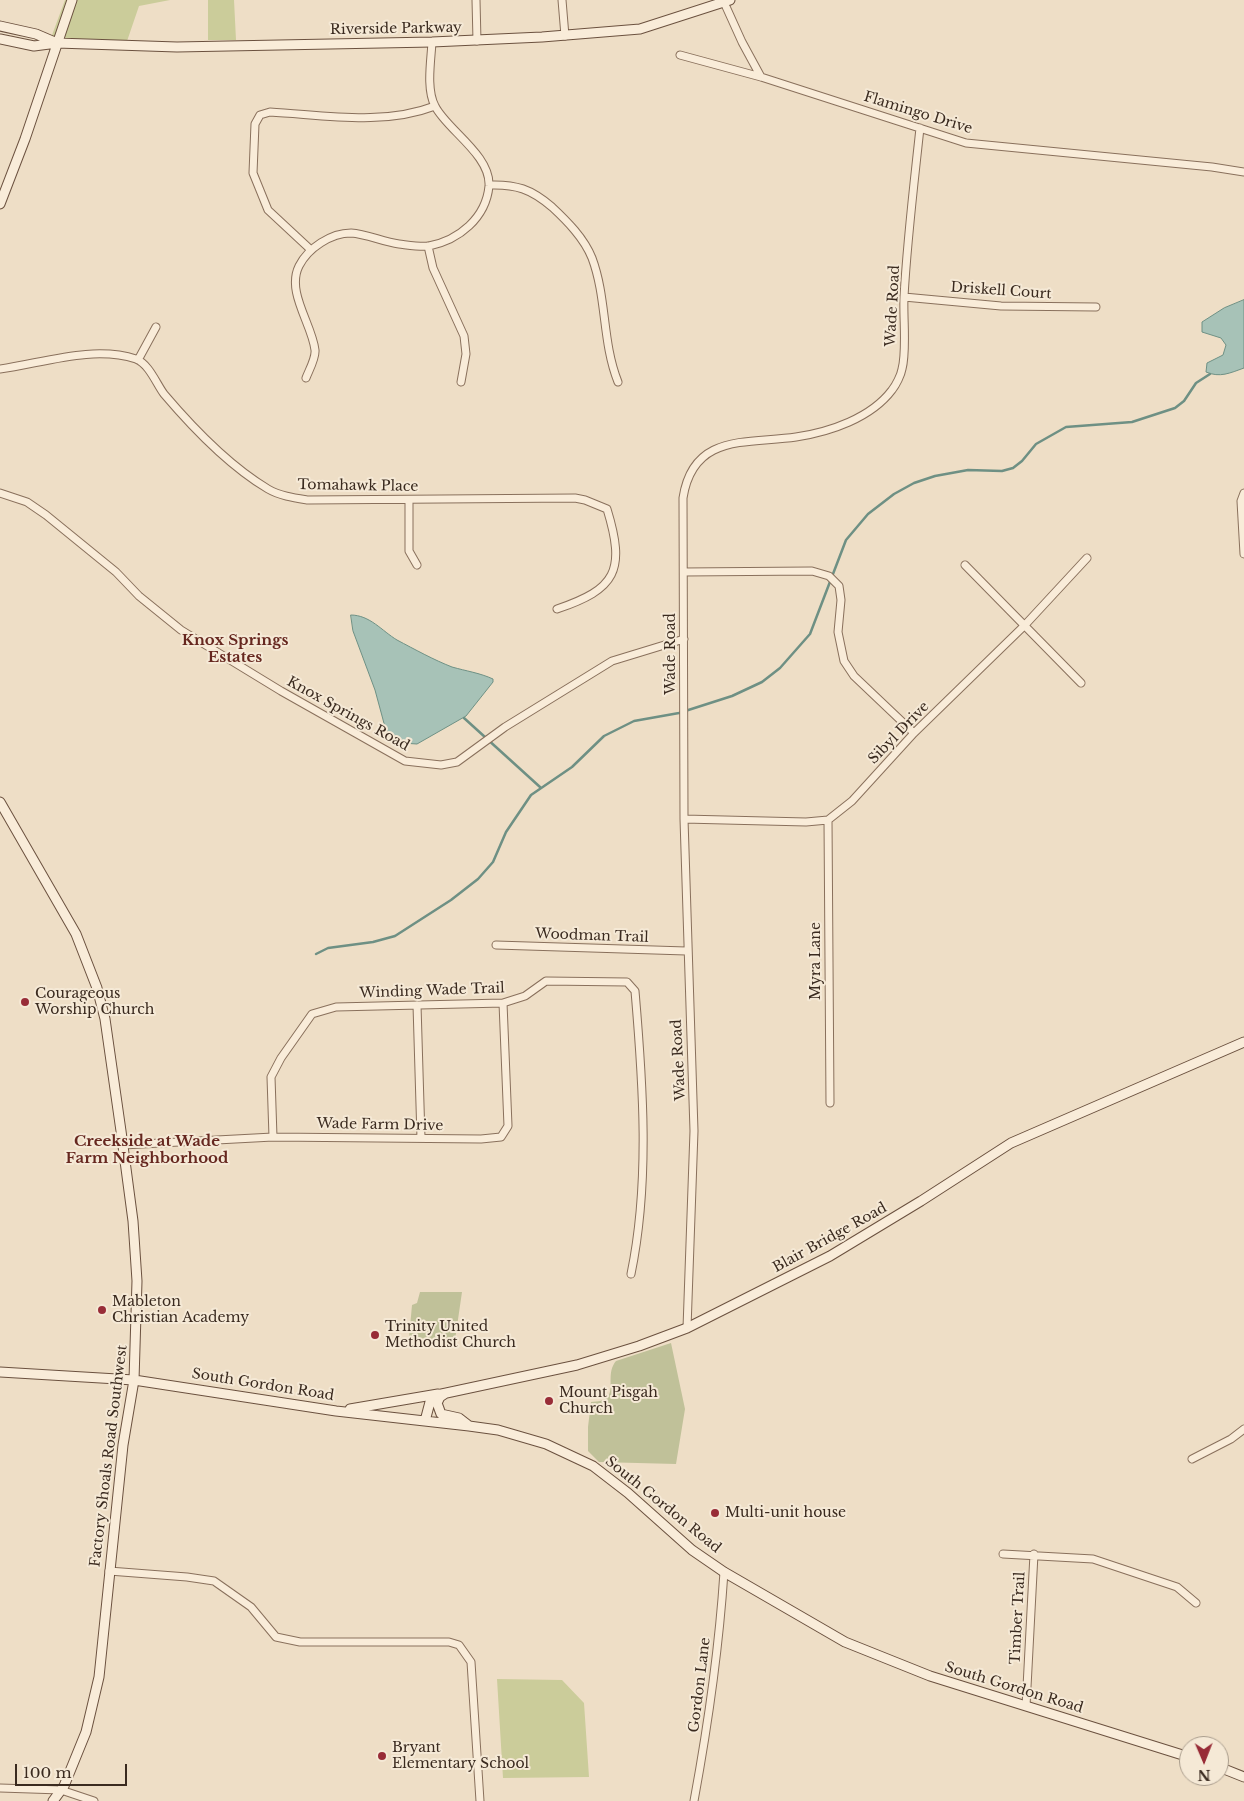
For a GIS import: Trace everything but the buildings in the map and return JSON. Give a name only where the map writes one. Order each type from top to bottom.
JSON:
[{"type":"street","points":[[0,204],[25,139],[72,0]]},
{"type":"street","points":[[476,0],[477,40]]},
{"type":"street","points":[[562,0],[565,36]]},
{"type":"street","points":[[726,1],[742,42],[761,77]]},
{"type":"street","name":"Riverside Parkway","points":[[0,39],[34,46],[57,43],[177,47],[432,42],[565,36],[640,29],[726,1]]},
{"type":"street","name":"Riverside Parkway","points":[[0,26],[36,34],[57,43]]},
{"type":"street","points":[[306,378],[316,351],[310,329],[296,294],[298,267],[311,250],[334,236],[351,233],[398,244],[428,246],[469,229],[482,209],[489,186],[485,170],[474,151],[435,106],[431,88],[432,42]]},
{"type":"street","name":"Flamingo Drive","points":[[680,55],[761,77],[966,143],[1212,167],[1244,172]]},
{"type":"street","points":[[311,250],[268,210],[253,173],[256,124],[260,115],[270,112],[382,119],[415,114],[435,106]]},
{"type":"street","name":"Wade Road","points":[[687,1328],[694,1131],[686,951],[683,498],[691,471],[706,455],[722,446],[737,442],[816,433],[837,427],[865,413],[893,389],[902,369],[904,297],[920,128]]},
{"type":"street","points":[[489,186],[509,184],[532,193],[560,214],[576,231],[591,256],[598,276],[606,342],[618,382]]},
{"type":"street","points":[[428,246],[433,268],[464,336],[466,354],[461,382]]},
{"type":"street","name":"Driskell Court","points":[[904,297],[1001,306],[1096,307]]},
{"type":"street","points":[[0,369],[109,353],[138,360],[156,327]]},
{"type":"street","name":"Tomahawk Place","points":[[138,360],[146,367],[160,389],[183,417],[237,467],[269,490],[308,500],[575,498],[607,509],[615,542],[614,562],[609,579],[598,593],[557,609]]},
{"type":"street","name":"Knox Springs Road","points":[[0,493],[27,502],[46,515],[116,572],[139,596],[181,630],[281,691],[405,762],[431,765],[458,762],[505,727],[612,660],[684,639]]},
{"type":"street","points":[[1244,493],[1241,501],[1244,554]]},
{"type":"street","points":[[409,500],[409,551],[417,565]]},
{"type":"street","name":"Sibyl Drive","points":[[828,820],[852,801],[914,733],[1024,626],[1087,558]]},
{"type":"street","points":[[964,565],[1081,682]]},
{"type":"street","points":[[684,572],[812,571],[829,576],[839,586],[841,600],[838,632],[844,661],[854,676],[914,733]]},
{"type":"street","name":"Factory Shoals Road Southwest","points":[[0,802],[59,903],[87,958],[105,1019],[133,1221],[136,1281],[134,1380],[123,1445],[99,1677],[86,1732],[61,1790],[53,1801]]},
{"type":"street","points":[[684,819],[806,822],[828,820]]},
{"type":"street","name":"Myra Lane","points":[[828,820],[830,1103]]},
{"type":"street","name":"Woodman Trail","points":[[496,945],[686,951]]},
{"type":"street","name":"Winding Wade Trail","points":[[273,1137],[272,1077],[281,1058],[312,1014],[336,1007],[503,1003],[525,996],[546,981],[627,982],[635,991],[644,1148],[636,1249],[631,1274]]},
{"type":"street","name":"Wade Farm Drive","points":[[123,1145],[273,1137],[481,1139],[501,1137],[508,1126],[503,1003]]},
{"type":"street","points":[[417,1005],[421,1138]]},
{"type":"street","name":"Blair Bridge Road","points":[[425,1421],[433,1397],[448,1392],[577,1365],[687,1328],[830,1256],[921,1201],[1011,1142],[1244,1042]]},
{"type":"street","name":"South Gordon Road","points":[[0,1372],[134,1380],[336,1411],[498,1430],[546,1444],[593,1466],[628,1493],[692,1550],[724,1572],[845,1642],[930,1676],[1179,1754]]},
{"type":"street","points":[[336,1411],[448,1392]]},
{"type":"street","points":[[448,1392],[440,1397],[437,1407],[441,1414],[459,1418],[469,1426]]},
{"type":"street","points":[[1192,1459],[1231,1439],[1244,1429]]},
{"type":"street","points":[[1003,1554],[1034,1554]]},
{"type":"street","name":"Timber Trail","points":[[1026,1706],[1034,1554],[1093,1559],[1177,1587],[1196,1603]]},
{"type":"street","points":[[109,1571],[187,1576],[214,1581],[251,1607],[276,1637],[287,1640],[300,1642],[449,1642],[459,1645],[471,1662],[480,1801]]},
{"type":"street","name":"Gordon Lane","points":[[694,1801],[708,1724],[724,1572]]},
{"type":"street","points":[[1229,1771],[1244,1777]]},
{"type":"street","points":[[0,1788],[61,1790],[94,1801]]},
{"type":"green space","points":[[65,0],[170,0],[139,6],[125,47],[48,46]]},
{"type":"green space","points":[[208,0],[234,0],[236,40],[208,40]]},
{"type":"green space","points":[[420,1292],[462,1292],[455,1340],[409,1338],[412,1305],[417,1303]]},
{"type":"green space","points":[[671,1343],[685,1409],[676,1464],[599,1462],[588,1451],[591,1402],[607,1398],[611,1388],[612,1368],[616,1361]]},
{"type":"green space","points":[[497,1679],[562,1680],[584,1703],[589,1777],[503,1778]]},
{"type":"shaded area","points":[[1244,300],[1244,368],[1220,375],[1206,372],[1207,363],[1223,355],[1226,345],[1221,338],[1202,332],[1202,322],[1224,308]]},
{"type":"shaded area","points":[[351,615],[370,621],[397,640],[438,661],[488,677],[493,679],[493,682],[466,716],[417,744],[402,743],[391,737],[385,727],[375,690],[353,631]]},
{"type":"waterway","points":[[316,954],[328,948],[373,942],[395,936],[451,900],[478,879],[493,862],[506,832],[531,795],[572,767],[604,736],[634,721],[679,713],[732,696],[762,682],[780,668],[810,634],[846,540],[868,514],[894,494],[914,483],[935,476],[968,470],[1002,471],[1013,468],[1022,461],[1036,444],[1066,427],[1132,422],[1175,408],[1184,401],[1196,383],[1210,374]]},
{"type":"waterway","points":[[464,718],[540,787]]},
{"type":"place","name":"Courageous Worship Church","points":[[25,1002]]},
{"type":"place","name":"Mableton Christian Academy","points":[[102,1310]]},
{"type":"place","name":"Trinity United Methodist Church","points":[[375,1335]]},
{"type":"place","name":"Mount Pisgah Church","points":[[549,1401]]},
{"type":"place","name":"Multi-unit house","points":[[715,1513]]},
{"type":"place","name":"Bryant Elementary School","points":[[382,1756]]},
{"type":"district","name":"Knox Springs Estates","points":[[235,650]]},
{"type":"district","name":"Creekside at Wade Farm Neighborhood","points":[[147,1150]]}]
